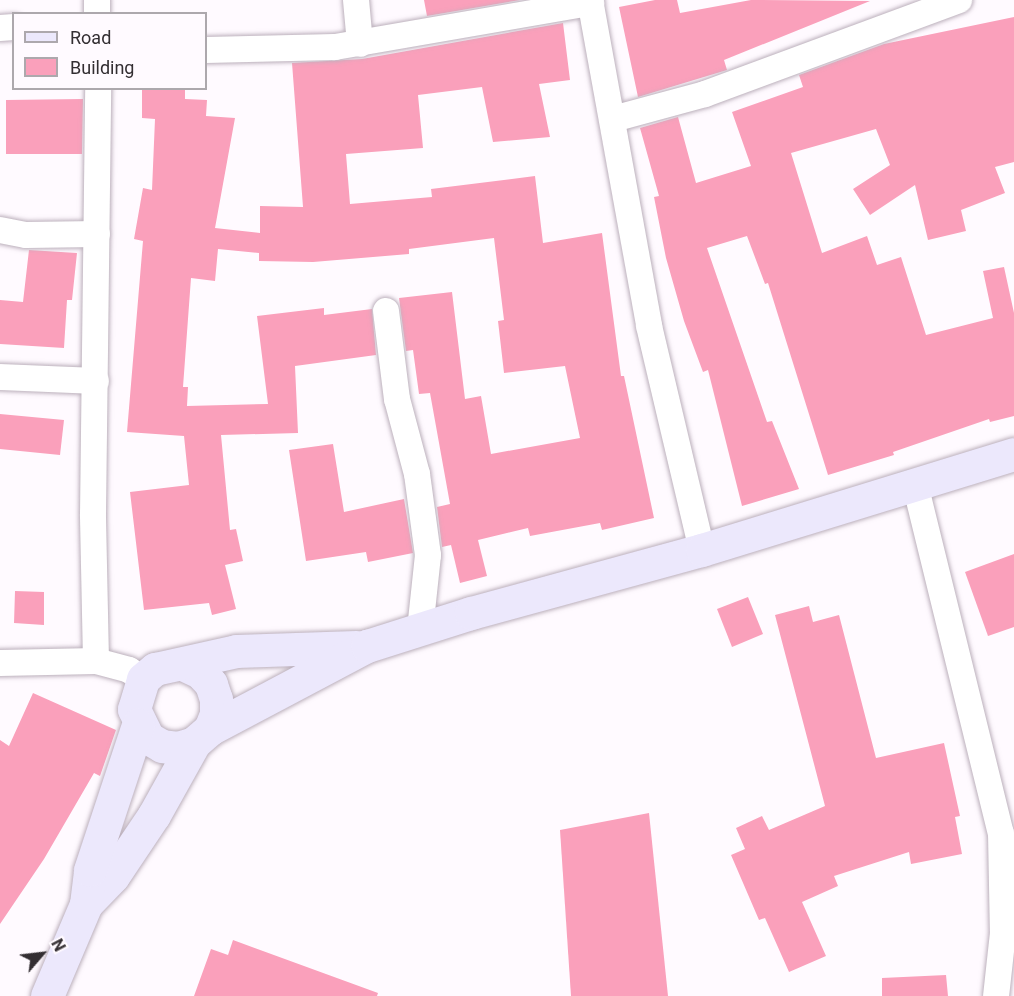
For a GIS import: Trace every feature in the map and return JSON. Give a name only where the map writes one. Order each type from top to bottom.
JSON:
[{"type":"street","points":[[356,0],[360,44]]},
{"type":"street","points":[[613,119],[705,94],[959,0]]},
{"type":"street","points":[[207,50],[302,49],[360,44],[590,2],[649,326],[702,550]]},
{"type":"street","points":[[96,661],[93,514],[98,90]]},
{"type":"street","points":[[0,230],[26,235],[98,234]]},
{"type":"street","points":[[386,311],[397,399],[417,474],[428,555],[420,630]]},
{"type":"street","points":[[0,377],[96,381]]},
{"type":"street","points":[[367,646],[236,651],[185,665],[155,669],[143,679],[134,710],[138,725],[148,738],[162,746],[178,748],[367,646],[702,550],[1014,454]]},
{"type":"street","points":[[915,484],[1001,833],[1003,933],[996,996]]},
{"type":"street","points":[[0,663],[96,661],[129,670],[143,679]]},
{"type":"street","points":[[86,904],[113,876],[131,850],[216,714],[214,691],[200,672],[185,665]]},
{"type":"street","points":[[47,996],[86,904],[90,870],[138,725]]},
{"type":"building","points":[[424,0],[520,0],[427,16]]},
{"type":"building","points":[[655,0],[677,0],[680,13],[751,0],[870,1],[724,60],[727,70],[638,97],[619,7]]},
{"type":"building","points":[[1014,17],[1014,162],[995,167],[1005,193],[961,210],[966,231],[928,240],[915,185],[870,215],[853,189],[890,165],[876,129],[791,153],[822,253],[867,236],[877,265],[901,257],[926,335],[993,318],[983,271],[1004,267],[1014,313],[1014,416],[990,422],[989,419],[893,452],[894,455],[828,475],[768,283],[765,284],[747,236],[707,248],[767,422],[772,421],[799,489],[742,506],[708,370],[703,372],[684,321],[666,258],[654,197],[659,196],[640,128],[678,117],[696,183],[751,166],[732,112],[803,87],[799,75],[884,44]]},
{"type":"building","points":[[563,23],[570,80],[539,84],[550,137],[493,142],[482,87],[418,95],[423,148],[346,154],[350,204],[432,197],[431,189],[535,176],[543,243],[602,233],[621,376],[624,376],[654,518],[602,530],[600,523],[530,536],[528,528],[478,540],[487,576],[460,583],[451,545],[442,547],[437,507],[450,504],[430,393],[419,394],[413,350],[406,351],[399,298],[452,292],[465,399],[481,396],[491,454],[580,438],[565,366],[504,373],[498,321],[504,320],[494,238],[409,249],[409,254],[313,262],[259,261],[259,253],[218,249],[215,281],[191,278],[183,387],[188,387],[187,406],[268,404],[257,316],[324,308],[324,315],[372,309],[376,355],[295,366],[298,433],[221,435],[230,530],[236,529],[243,561],[225,565],[236,609],[212,615],[209,603],[144,610],[130,492],[189,485],[184,436],[127,432],[143,241],[134,239],[143,188],[152,190],[155,119],[142,118],[142,90],[185,90],[185,99],[207,100],[206,116],[235,118],[215,228],[260,233],[260,206],[303,207],[292,63],[362,59]]},
{"type":"building","points":[[83,99],[82,154],[6,154],[6,100]]},
{"type":"building","points":[[29,250],[77,253],[72,300],[67,300],[64,348],[0,344],[0,300],[23,302]]},
{"type":"building","points":[[0,414],[64,420],[60,455],[0,449]]},
{"type":"building","points":[[333,444],[344,512],[404,499],[413,553],[368,562],[366,552],[306,561],[289,450]]},
{"type":"building","points":[[1014,554],[1014,627],[988,636],[965,572]]},
{"type":"building","points":[[15,591],[44,592],[44,625],[14,623]]},
{"type":"building","points":[[748,597],[763,634],[732,647],[717,609]]},
{"type":"building","points":[[809,606],[813,622],[839,615],[876,758],[944,743],[960,816],[955,817],[962,854],[911,864],[909,852],[834,876],[838,886],[802,902],[826,956],[789,972],[765,918],[759,920],[731,855],[745,849],[736,828],[762,816],[769,830],[825,806],[775,615]]},
{"type":"building","points":[[33,693],[116,730],[100,776],[94,773],[44,859],[0,924],[0,740],[9,746]]},
{"type":"building","points":[[649,813],[668,996],[571,996],[560,830]]},
{"type":"building","points":[[233,940],[378,993],[377,996],[194,996],[211,949],[228,955]]},
{"type":"building","points":[[946,975],[948,996],[882,996],[882,978]]}]
